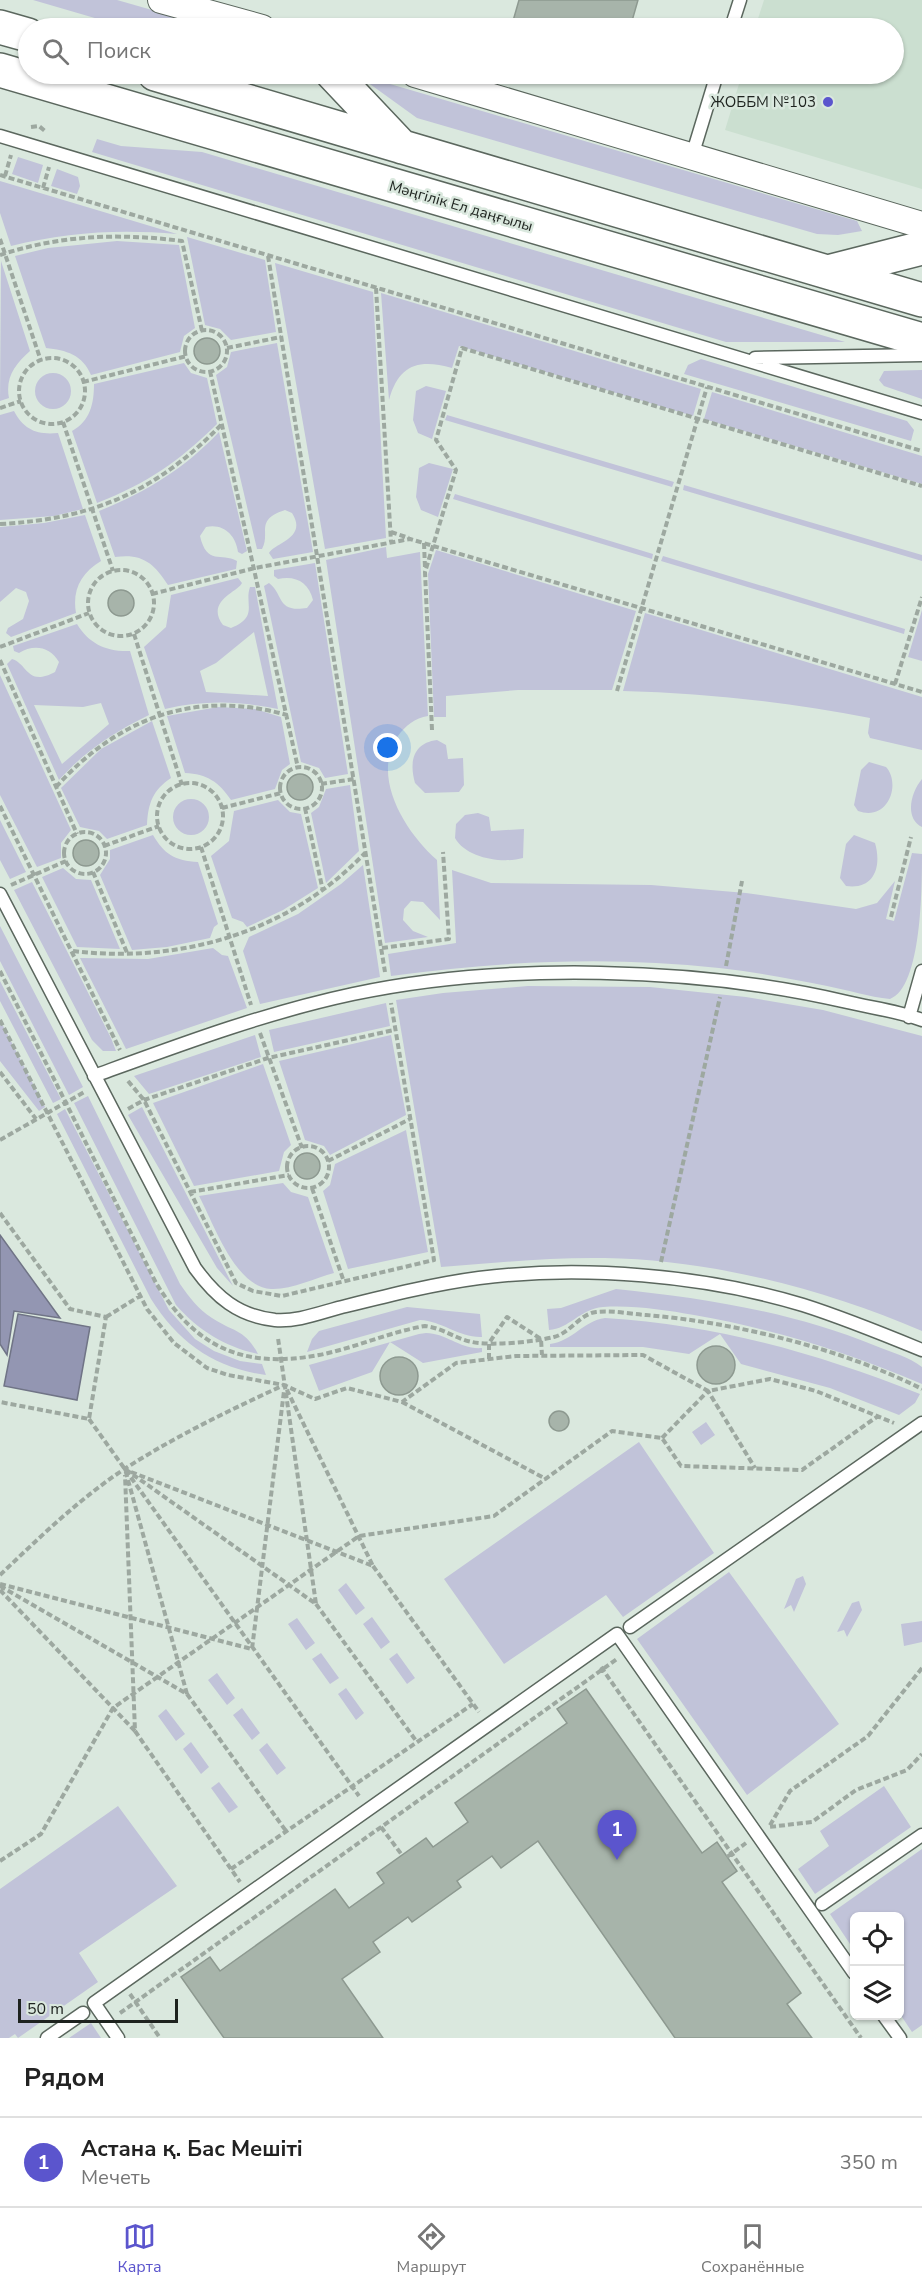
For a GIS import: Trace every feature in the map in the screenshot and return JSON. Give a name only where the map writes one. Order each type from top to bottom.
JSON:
[{"type":"main road","points":[[0,27],[18,33]]},
{"type":"main road","name":"Мәңгілік Ел даңғылы","points":[[0,70],[18,75]]},
{"type":"main road","name":"Мәңгілік Ел даңғылы","points":[[48,84],[922,339]]},
{"type":"main road","points":[[189,84],[922,300]]},
{"type":"main road","points":[[342,84],[403,148]]},
{"type":"main road","points":[[827,273],[922,248]]},
{"type":"street","points":[[161,0],[226,18]]},
{"type":"street","points":[[449,84],[922,225]]},
{"type":"lane","points":[[734,18],[740,0]]},
{"type":"lane","points":[[692,156],[714,84]]},
{"type":"lane","points":[[0,136],[922,413]]},
{"type":"lane","points":[[742,358],[922,355]]},
{"type":"lane","points":[[0,894],[195,1268],[219,1298],[235,1309],[252,1316],[284,1320],[415,1289],[480,1278],[556,1273],[658,1279],[739,1290],[801,1305],[856,1323],[922,1350]]},
{"type":"lane","points":[[909,1017],[922,971]]},
{"type":"lane","points":[[94,1077],[262,1018],[353,994],[419,984],[526,975],[638,974],[724,980],[808,993],[922,1020]]},
{"type":"lane","points":[[630,1628],[922,1423]]},
{"type":"lane","points":[[118,2038],[94,2003],[617,1634],[850,1966]]},
{"type":"lane","points":[[822,1904],[922,1834]]},
{"type":"lane","points":[[47,2038],[83,2013]]},
{"type":"lane","points":[[887,2020],[900,2038]]},
{"type":"path","points":[[11,155],[2,176],[922,451]]},
{"type":"path","points":[[42,188],[49,167]]},
{"type":"path","points":[[185,231],[182,241],[202,331]]},
{"type":"path","points":[[3,255],[35,245],[96,236],[142,236],[182,241]]},
{"type":"path","points":[[0,239],[3,255],[42,361]]},
{"type":"path","points":[[268,256],[387,979]]},
{"type":"path","points":[[376,288],[391,542]]},
{"type":"path","points":[[202,331],[218,334],[227,348],[226,358],[222,364],[210,371],[196,369],[187,356],[189,339],[202,331]]},
{"type":"path","points":[[227,348],[281,337]]},
{"type":"path","points":[[425,572],[456,470],[436,440],[462,348],[922,486]]},
{"type":"path","points":[[84,382],[187,356]]},
{"type":"path","points":[[55,359],[65,361],[74,367],[84,382],[85,396],[81,406],[75,415],[63,422],[44,423],[33,418],[21,401],[22,380],[27,371],[42,361],[55,359]]},
{"type":"path","points":[[210,371],[298,768]]},
{"type":"path","points":[[617,691],[708,387]]},
{"type":"path","points":[[0,408],[21,401]]},
{"type":"path","points":[[63,422],[113,572]]},
{"type":"path","points":[[0,524],[32,522],[92,509],[163,476],[191,456],[222,424]]},
{"type":"path","points":[[391,532],[922,692]]},
{"type":"path","points":[[152,594],[255,568],[410,538]]},
{"type":"path","points":[[424,543],[432,730]]},
{"type":"path","points":[[113,572],[134,573],[142,578],[152,594],[154,608],[150,618],[134,633],[112,635],[94,623],[89,613],[90,592],[95,583],[113,572]]},
{"type":"path","points":[[895,684],[922,597]]},
{"type":"path","points":[[0,647],[89,613]]},
{"type":"path","points":[[134,633],[182,784]]},
{"type":"path","points":[[0,660],[77,834]]},
{"type":"path","points":[[56,787],[74,767],[112,737],[160,715],[195,707],[235,704],[287,715]]},
{"type":"path","points":[[298,768],[313,771],[321,784],[317,802],[305,808],[291,806],[281,793],[284,776],[298,768]]},
{"type":"path","points":[[321,784],[354,779]]},
{"type":"path","points":[[182,784],[203,786],[212,792],[222,807],[223,821],[220,831],[213,840],[201,847],[182,848],[172,844],[159,826],[158,815],[165,796],[182,784]]},
{"type":"path","points":[[222,807],[281,793]]},
{"type":"path","points":[[0,806],[115,1035],[121,1052],[114,1054]]},
{"type":"path","points":[[305,808],[323,891]]},
{"type":"path","points":[[104,846],[159,826]]},
{"type":"path","points":[[92,833],[104,846],[105,861],[93,872],[82,874],[75,871],[66,861],[68,842],[77,834],[92,833]]},
{"type":"path","points":[[891,917],[911,837]]},
{"type":"path","points":[[201,847],[253,1009]]},
{"type":"path","points":[[73,951],[128,955],[164,953],[230,938],[284,915],[323,891],[366,852]]},
{"type":"path","points":[[382,948],[448,939],[443,852]]},
{"type":"path","points":[[10,885],[66,861]]},
{"type":"path","points":[[93,872],[128,955]]},
{"type":"path","points":[[658,1279],[724,980],[742,881]]},
{"type":"path","points":[[128,1081],[144,1100],[236,1283],[253,1291],[282,1296],[434,1260],[390,1001]]},
{"type":"path","points":[[0,1020],[140,1296],[160,1328],[191,1358],[228,1375],[284,1384],[315,1399],[346,1388],[402,1402],[546,1479]]},
{"type":"path","points":[[125,1112],[144,1100],[268,1058],[394,1030]]},
{"type":"path","points":[[260,1034],[302,1148]]},
{"type":"path","points":[[0,1072],[36,1119]]},
{"type":"path","points":[[0,1140],[86,1091]]},
{"type":"path","points":[[328,1161],[410,1119]]},
{"type":"path","points":[[308,1146],[320,1150],[328,1161],[328,1175],[319,1186],[312,1188],[298,1186],[289,1175],[291,1156],[302,1148],[308,1146]]},
{"type":"path","points":[[190,1192],[289,1175]]},
{"type":"path","points":[[312,1188],[344,1280]]},
{"type":"path","points":[[0,1213],[70,1309],[106,1317],[140,1296]]},
{"type":"path","points":[[89,1419],[106,1317]]},
{"type":"path","points":[[489,1359],[489,1343],[507,1317],[541,1339],[542,1355]]},
{"type":"path","points":[[278,1338],[316,1604]]},
{"type":"path","points":[[402,1402],[456,1364],[542,1355],[643,1355],[708,1390],[755,1468]]},
{"type":"path","points":[[662,1438],[708,1390],[770,1379],[816,1391],[911,1431]]},
{"type":"path","points":[[0,1575],[55,1523],[125,1469],[201,1424],[284,1384]]},
{"type":"path","points":[[252,1649],[284,1384]]},
{"type":"path","points":[[284,1384],[373,1566],[464,1691]]},
{"type":"path","points":[[0,1402],[89,1419],[343,1773]]},
{"type":"path","points":[[0,1862],[41,1834],[113,1708],[359,1536],[495,1516],[612,1431],[662,1438],[681,1466],[802,1470],[878,1416]]},
{"type":"path","points":[[125,1469],[373,1566]]},
{"type":"path","points":[[125,1469],[316,1604],[417,1742]]},
{"type":"path","points":[[125,1469],[135,1731]]},
{"type":"path","points":[[125,1469],[187,1694],[286,1832]]},
{"type":"path","points":[[0,1586],[252,1649]]},
{"type":"path","points":[[0,1586],[187,1694]]},
{"type":"path","points":[[0,1586],[135,1731],[222,1856]]},
{"type":"path","points":[[107,2023],[628,1650]]},
{"type":"path","points":[[591,1652],[861,2038]]},
{"type":"path","points":[[922,1668],[868,1736],[790,1791],[769,1827],[812,1822],[856,1790],[907,1770],[922,1755]]},
{"type":"path","points":[[231,1869],[474,1704]]},
{"type":"path","points":[[123,1983],[160,2038]]},
{"type":"shaded area","points":[[33,0],[117,0],[180,18],[95,18]]},
{"type":"shaded area","name":"ЖОББМ №103","points":[[764,0],[922,0],[922,189],[725,130],[739,84],[904,84],[904,18],[758,18]]},
{"type":"shaded area","points":[[370,84],[390,84],[857,221],[862,231],[838,235],[817,234],[417,118]]},
{"type":"shaded area","points":[[97,139],[121,146],[202,152],[845,342],[726,342],[92,152]]},
{"type":"shaded area","points":[[18,157],[43,165],[38,183],[12,174]]},
{"type":"shaded area","points":[[57,169],[78,177],[80,186],[77,194],[51,186]]},
{"type":"shaded area","points":[[0,181],[177,234],[93,233],[11,246],[0,213]]},
{"type":"shaded area","points":[[187,237],[265,260],[276,332],[231,340],[220,329],[205,325]]},
{"type":"shaded area","points":[[117,241],[179,245],[195,328],[184,336],[180,352],[91,375],[79,358],[60,350],[46,348],[15,256],[48,248]]},
{"type":"shaded area","points":[[1,261],[30,351],[12,372],[8,384],[9,398],[0,401]]},
{"type":"shaded area","points":[[275,263],[373,292],[386,538],[325,549]]},
{"type":"shaded area","points":[[381,293],[701,389],[693,416],[459,346],[452,368],[430,364],[412,367],[398,379],[389,400]]},
{"type":"shaded area","points":[[277,343],[313,552],[273,559],[269,553],[289,539],[296,528],[296,521],[292,513],[285,510],[275,514],[266,523],[262,549],[257,549],[216,375],[227,367],[231,352]]},
{"type":"shaded area","points":[[701,359],[907,421],[914,430],[911,441],[684,374],[688,365]]},
{"type":"shaded area","points":[[184,363],[191,373],[207,378],[217,424],[189,450],[162,470],[132,488],[97,503],[72,431],[83,422],[90,411],[94,384]]},
{"type":"shaded area","points":[[922,370],[922,399],[884,386],[879,380],[884,371]]},
{"type":"shaded area","points":[[53,373],[66,378],[71,391],[66,404],[53,409],[40,404],[35,391],[40,378]]},
{"type":"shaded area","points":[[426,386],[446,391],[432,439],[418,433],[413,420],[416,391]]},
{"type":"shaded area","points":[[712,392],[922,456],[922,484],[704,419]]},
{"type":"shaded area","points":[[14,411],[22,423],[32,430],[58,433],[83,509],[54,516],[0,520],[0,415]]},
{"type":"shaded area","points":[[447,415],[674,482],[672,487],[445,420]]},
{"type":"shaded area","points":[[219,432],[247,551],[242,554],[238,552],[235,540],[228,532],[218,527],[206,527],[200,536],[206,551],[211,555],[237,561],[236,569],[168,585],[158,571],[146,561],[133,557],[115,557],[99,511],[133,496],[164,478],[192,457]]},
{"type":"shaded area","points":[[429,463],[453,469],[438,517],[421,510],[416,497],[419,468]]},
{"type":"shaded area","points":[[684,485],[922,555],[922,561],[683,490]]},
{"type":"shaded area","points":[[455,494],[653,554],[652,559],[453,499]]},
{"type":"shaded area","points":[[85,515],[101,561],[88,571],[80,583],[75,597],[76,613],[11,637],[6,633],[8,628],[23,619],[29,601],[26,592],[16,588],[0,602],[0,527],[44,523]]},
{"type":"shaded area","points":[[386,547],[387,558],[420,552],[428,716],[411,723],[398,736],[390,752],[388,769],[395,803],[404,820],[425,849],[437,860],[440,920],[423,902],[411,901],[404,909],[403,920],[413,931],[428,937],[385,943],[326,560]]},
{"type":"shaded area","points":[[436,550],[636,611],[612,690],[518,690],[446,696],[446,717],[434,717],[428,574]]},
{"type":"shaded area","points":[[663,556],[905,629],[904,634],[661,561]]},
{"type":"shaded area","points":[[315,563],[348,774],[325,778],[319,768],[301,762],[264,586],[269,583],[274,587],[282,602],[290,608],[307,608],[313,600],[305,584],[290,578],[278,579],[274,576],[274,570]]},
{"type":"shaded area","points":[[238,578],[242,583],[224,598],[218,610],[218,617],[223,625],[231,628],[240,624],[248,615],[250,587],[255,587],[278,709],[250,704],[222,703],[194,704],[165,709],[144,647],[166,627],[171,595]],"holes":[[[254,632],[268,696],[206,692],[200,671],[216,663]]]},
{"type":"shaded area","points":[[922,610],[922,661],[908,657]]},
{"type":"shaded area","points":[[645,613],[922,697],[922,750],[870,738],[868,733],[870,718],[747,699],[623,691]]},
{"type":"shaded area","points":[[77,624],[93,642],[114,650],[130,651],[149,715],[101,743],[59,780],[7,664],[12,659],[33,676],[39,677],[55,672],[59,662],[51,653],[41,648],[30,648],[19,653],[14,651],[13,646]],"holes":[[[101,703],[109,724],[62,764],[34,705],[83,707]]]},
{"type":"shaded area","points":[[0,675],[71,830],[61,843],[61,858],[37,867],[0,795]]},
{"type":"shaded area","points":[[218,707],[255,709],[281,717],[290,764],[282,770],[275,789],[231,800],[212,780],[200,775],[185,773],[167,716]]},
{"type":"shaded area","points":[[152,721],[171,778],[156,792],[149,810],[147,825],[107,839],[99,831],[80,827],[61,788],[101,749]]},
{"type":"shaded area","points":[[437,740],[446,745],[448,759],[463,758],[464,785],[459,792],[425,793],[415,783],[413,761],[418,749]]},
{"type":"shaded area","points":[[869,762],[886,767],[892,782],[892,791],[884,806],[878,811],[869,813],[858,811],[854,805],[861,770]]},
{"type":"shaded area","points":[[922,779],[922,827],[913,818],[911,804]]},
{"type":"shaded area","points":[[350,785],[359,851],[326,883],[311,813],[319,807],[326,789]]},
{"type":"shaded area","points":[[191,799],[204,804],[209,817],[204,830],[191,835],[178,830],[173,817],[178,804]]},
{"type":"shaded area","points":[[278,800],[290,812],[301,814],[318,888],[283,910],[247,927],[243,922],[232,918],[211,856],[229,841],[234,811]]},
{"type":"shaded area","points":[[478,813],[489,817],[491,831],[524,829],[523,858],[495,860],[485,858],[460,845],[455,838],[456,824],[465,815]]},
{"type":"shaded area","points":[[0,820],[26,872],[10,879],[0,860]]},
{"type":"shaded area","points":[[153,835],[161,847],[171,855],[183,860],[198,862],[218,924],[214,927],[210,938],[167,947],[132,950],[100,875],[110,859],[110,850]]},
{"type":"shaded area","points":[[854,835],[875,843],[876,868],[874,875],[863,884],[846,886],[840,878],[846,844]]},
{"type":"shaded area","points":[[912,853],[922,854],[918,934],[909,976],[901,991],[890,999],[719,968],[637,962],[514,964],[391,976],[388,954],[456,943],[452,870],[491,883],[651,885],[746,893],[856,909],[877,903],[895,881],[886,919],[894,921]]},
{"type":"shaded area","points":[[363,865],[380,977],[260,1004],[243,951],[249,937],[298,914],[341,884]]},
{"type":"shaded area","points":[[63,868],[76,879],[91,880],[120,949],[77,947],[42,877]]},
{"type":"shaded area","points":[[32,882],[116,1051],[103,1051],[92,1040],[14,890]]},
{"type":"shaded area","points":[[0,926],[83,1087],[69,1095],[0,961]]},
{"type":"shaded area","points":[[213,948],[222,955],[228,956],[247,1008],[126,1049],[80,958],[148,959]]},
{"type":"shaded area","points":[[0,981],[61,1099],[53,1103],[0,1001]]},
{"type":"shaded area","points":[[528,986],[650,987],[746,997],[823,1010],[922,1036],[922,1331],[807,1290],[686,1264],[584,1258],[441,1267],[396,1000],[443,993]]},
{"type":"shaded area","points":[[386,1003],[390,1026],[274,1052],[269,1030]]},
{"type":"shaded area","points":[[0,1020],[45,1107],[39,1111],[0,1061]]},
{"type":"shaded area","points":[[255,1035],[261,1057],[149,1094],[134,1076]]},
{"type":"shaded area","points":[[391,1035],[406,1115],[330,1155],[324,1146],[305,1140],[279,1061]]},
{"type":"shaded area","points":[[263,1064],[291,1145],[284,1152],[279,1171],[194,1186],[153,1103]]},
{"type":"shaded area","points":[[88,1096],[180,1284],[202,1311],[243,1335],[258,1354],[223,1342],[203,1330],[176,1305],[74,1103]]},
{"type":"shaded area","points":[[142,1107],[233,1286],[217,1268],[128,1115]]},
{"type":"shaded area","points":[[65,1109],[169,1310],[195,1339],[214,1351],[240,1361],[262,1364],[266,1375],[230,1366],[200,1351],[186,1341],[162,1315],[151,1299],[57,1114]]},
{"type":"shaded area","points":[[406,1130],[428,1252],[348,1269],[323,1191],[330,1185],[335,1164]]},
{"type":"shaded area","points":[[283,1183],[291,1192],[308,1197],[334,1273],[295,1286],[271,1289],[258,1286],[236,1266],[199,1196]]},
{"type":"shaded area","points":[[0,1235],[60,1318],[14,1311],[7,1355],[0,1344]]},
{"type":"shaded area","points":[[616,1289],[715,1302],[813,1324],[911,1360],[922,1367],[922,1384],[810,1343],[753,1327],[672,1311],[637,1307],[603,1307],[588,1311],[563,1326],[549,1330],[547,1309],[561,1308]]},
{"type":"shaded area","points":[[407,1307],[480,1314],[482,1337],[466,1335],[436,1323],[420,1320],[307,1352],[312,1339],[319,1331]]},
{"type":"shaded area","points":[[18,1314],[90,1327],[77,1400],[4,1386]]},
{"type":"shaded area","points":[[605,1318],[687,1327],[766,1343],[843,1366],[920,1394],[915,1403],[899,1415],[830,1388],[741,1364],[720,1334],[689,1354],[643,1347],[550,1347],[550,1344],[565,1339],[590,1323]]},
{"type":"shaded area","points":[[426,1333],[474,1348],[482,1348],[482,1352],[423,1363],[390,1342]]},
{"type":"shaded area","points":[[390,1342],[372,1372],[319,1391],[309,1365]]},
{"type":"shaded area","points":[[706,1422],[715,1435],[701,1445],[692,1432]]},
{"type":"shaded area","points":[[639,1442],[714,1553],[623,1617],[606,1595],[504,1664],[444,1579]]},
{"type":"shaded area","points":[[729,1572],[839,1724],[747,1795],[637,1639]]},
{"type":"shaded area","points":[[803,1576],[806,1584],[794,1612],[791,1605],[784,1609],[796,1579]]},
{"type":"shaded area","points":[[346,1583],[365,1608],[356,1615],[338,1590]]},
{"type":"shaded area","points":[[859,1601],[862,1610],[847,1637],[844,1630],[837,1632],[852,1603]]},
{"type":"shaded area","points":[[372,1617],[390,1642],[381,1649],[363,1624]]},
{"type":"shaded area","points":[[297,1618],[315,1643],[306,1650],[288,1624]]},
{"type":"shaded area","points":[[922,1621],[922,1642],[904,1646],[901,1624]]},
{"type":"shaded area","points":[[321,1653],[339,1678],[330,1684],[312,1659]]},
{"type":"shaded area","points":[[397,1653],[415,1678],[407,1684],[389,1659]]},
{"type":"shaded area","points":[[217,1673],[235,1698],[227,1705],[208,1680]]},
{"type":"shaded area","points":[[346,1688],[364,1713],[356,1720],[338,1694]]},
{"type":"shaded area","points":[[242,1708],[260,1733],[252,1740],[233,1715]]},
{"type":"shaded area","points":[[166,1709],[185,1734],[176,1741],[158,1716]]},
{"type":"shaded area","points":[[191,1742],[209,1767],[201,1774],[183,1749]]},
{"type":"shaded area","points":[[267,1743],[286,1768],[277,1775],[259,1750]]},
{"type":"shaded area","points":[[219,1782],[238,1807],[229,1813],[211,1788]]},
{"type":"shaded area","points":[[884,1786],[911,1827],[815,1894],[798,1869],[829,1846],[820,1831]]},
{"type":"shaded area","points":[[118,1806],[177,1886],[79,1953],[98,1982],[18,2038],[15,2034],[9,2038],[0,2038],[0,1889]]},
{"type":"shaded area","points":[[922,1849],[922,2025],[912,2032],[904,2020],[904,1912],[850,1912],[850,1944],[830,1914]]},
{"type":"shaded area","points":[[91,2023],[101,2038],[69,2038]]},
{"type":"building","points":[[519,0],[638,0],[633,18],[514,18]]},
{"type":"building","points":[[207,338],[216,342],[220,351],[216,360],[207,364],[198,360],[194,351],[198,342]]},
{"type":"building","points":[[121,590],[130,594],[134,603],[130,612],[121,616],[112,612],[108,603],[112,594]]},
{"type":"building","points":[[300,774],[309,778],[313,787],[309,796],[300,800],[291,796],[287,787],[291,778]]},
{"type":"building","points":[[86,840],[95,844],[99,853],[95,862],[86,866],[77,862],[73,853],[77,844]]},
{"type":"building","points":[[307,1153],[316,1157],[320,1166],[316,1175],[307,1179],[298,1175],[294,1166],[298,1157]]},
{"type":"building","points":[[716,1346],[723,1347],[729,1352],[734,1358],[734,1372],[729,1378],[723,1383],[716,1384],[709,1383],[703,1378],[698,1372],[697,1365],[698,1358],[703,1352],[709,1347]]},
{"type":"building","points":[[399,1357],[406,1358],[412,1363],[417,1369],[417,1383],[412,1389],[406,1394],[399,1395],[392,1394],[386,1389],[381,1383],[380,1376],[381,1369],[386,1363],[392,1358]]},
{"type":"building","points":[[559,1411],[566,1414],[569,1421],[566,1428],[559,1431],[552,1428],[549,1421],[552,1414]]},
{"type":"building","points":[[586,1689],[702,1853],[717,1842],[737,1871],[722,1882],[801,1993],[787,2004],[812,2038],[675,2038],[538,1841],[501,1868],[492,1856],[457,1881],[461,1887],[412,1922],[408,1917],[373,1942],[380,1952],[342,1979],[383,2038],[224,2038],[181,1977],[210,1957],[220,1971],[335,1889],[349,1908],[384,1883],[377,1873],[426,1838],[433,1847],[468,1822],[455,1803],[567,1723],[557,1709]]},
{"type":"place","name":"ЖОББМ №103","points":[[828,102]]},
{"type":"place","name":"Астана қ. Бас Мешіті","points":[[617,1860]]}]
